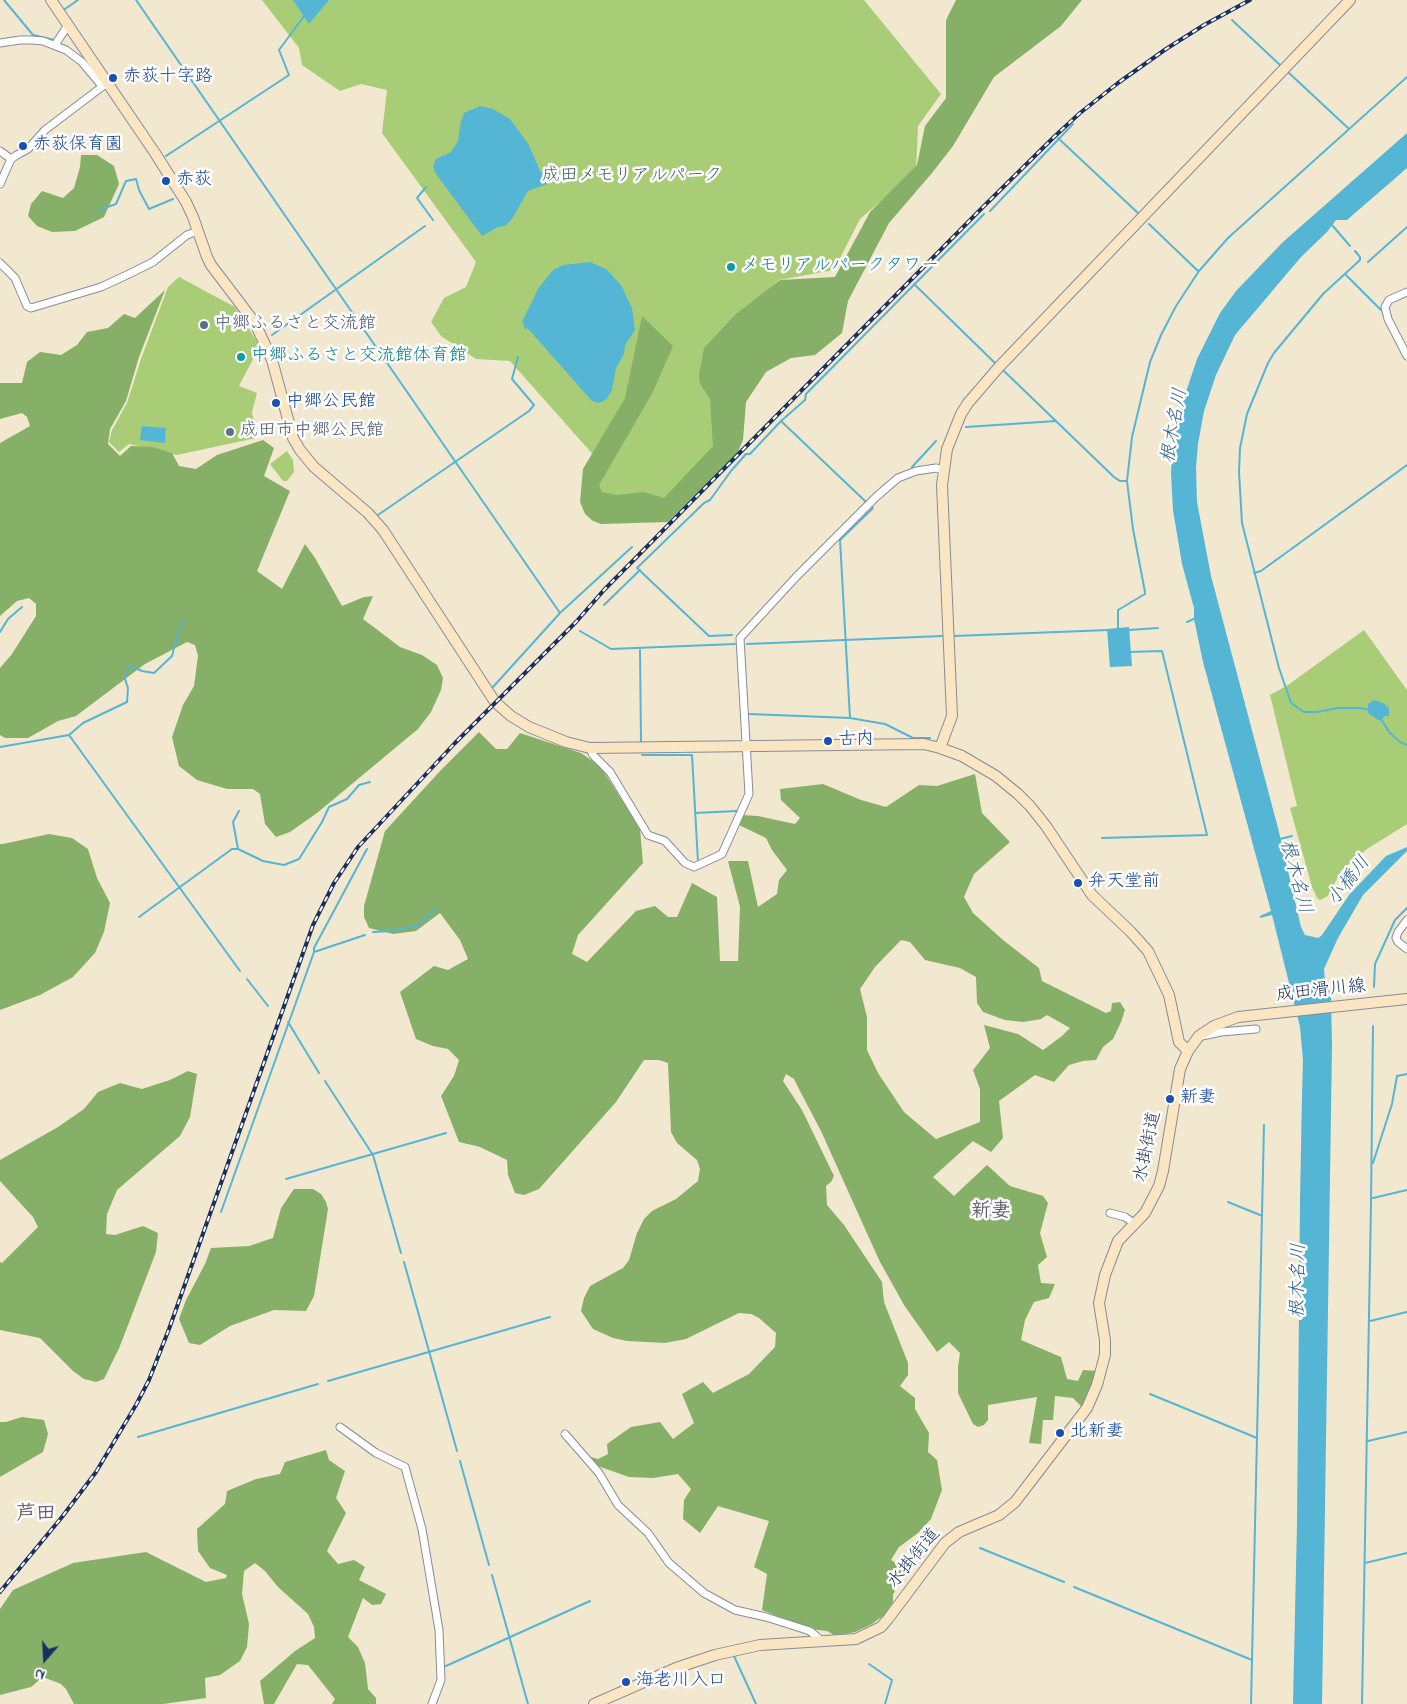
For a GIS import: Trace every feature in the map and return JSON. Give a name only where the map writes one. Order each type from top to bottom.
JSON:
[{"type":"street","points":[[51,0],[105,84],[186,202],[211,265],[250,316],[264,341],[272,360],[293,438],[305,458],[368,513],[383,530],[495,702],[511,716],[529,727],[566,742],[590,748],[924,744],[962,756],[996,776],[1018,794],[1046,826],[1092,895],[1144,946],[1157,967],[1169,995],[1179,1042],[1188,1051]]},
{"type":"street","points":[[940,748],[952,716],[942,485],[947,449],[968,403],[1350,0]]},
{"type":"street","points":[[55,45],[68,25]]},
{"type":"street","points":[[0,43],[20,40],[43,41],[55,45],[77,58],[105,84]]},
{"type":"street","points":[[0,184],[11,160],[28,150],[45,130],[105,84]]},
{"type":"street","points":[[0,151],[11,160]]},
{"type":"street","points":[[0,263],[14,278],[27,306],[30,308],[101,287],[153,262],[187,235],[198,231]]},
{"type":"street","points":[[1407,292],[1389,300],[1385,307],[1388,319],[1407,356]]},
{"type":"street","points":[[590,748],[593,755],[610,772],[648,835],[665,841],[685,863],[694,867],[722,854],[749,794],[740,638],[796,578],[876,497],[898,478],[916,471],[936,468],[944,470]]},
{"type":"street","points":[[1407,920],[1398,932],[1396,940],[1407,948]]},
{"type":"street","name":"成田滑川線","points":[[1238,1017],[1407,999]]},
{"type":"street","name":"水掛街道","points":[[594,1704],[676,1668],[715,1655],[760,1646],[811,1641],[856,1640],[880,1627],[888,1619],[945,1543],[959,1532],[999,1515],[1015,1502],[1087,1408],[1097,1385],[1105,1355],[1105,1340],[1099,1303],[1105,1275],[1118,1241],[1148,1209],[1159,1186],[1180,1069],[1188,1051],[1199,1036],[1214,1026],[1238,1017]]},
{"type":"street","points":[[1199,1036],[1256,1029]]},
{"type":"street","points":[[1110,1213],[1125,1217],[1135,1224]]},
{"type":"street","points":[[340,1427],[376,1453],[405,1467],[422,1529],[439,1630],[441,1680],[432,1704]]},
{"type":"street","points":[[565,1434],[599,1473],[618,1505],[648,1534],[669,1563],[704,1593],[735,1610],[766,1617],[810,1631],[823,1642]]},
{"type":"green space","name":"成田メモリアルパーク","points":[[262,0],[864,0],[941,94],[918,126],[916,171],[860,219],[834,270],[779,280],[709,346],[722,406],[722,452],[664,501],[590,497],[596,458],[510,361],[476,359],[441,336],[431,322],[444,298],[466,287],[476,262],[382,133],[387,90],[361,84],[340,91],[302,65],[299,48]]},
{"type":"green space","points":[[956,0],[1082,0],[1061,26],[994,77],[953,146],[889,223],[848,301],[842,333],[815,355],[791,358],[766,372],[746,402],[743,440],[737,454],[668,522],[601,524],[593,521],[585,514],[580,502],[583,469],[625,398],[642,316],[673,346],[653,392],[599,485],[602,492],[617,495],[644,492],[664,498],[713,446],[710,399],[700,384],[699,375],[704,348],[736,314],[780,280],[835,277],[870,212],[917,165],[925,126],[946,98],[946,20]]},
{"type":"green space","points":[[81,155],[97,155],[114,166],[119,184],[104,217],[75,231],[52,232],[37,226],[28,216],[31,204],[42,191],[63,198],[74,188],[80,167]]},
{"type":"green space","points":[[179,277],[235,307],[260,346],[239,386],[257,393],[252,412],[256,438],[177,455],[129,444],[119,452],[109,442],[112,430],[127,403],[168,287]]},
{"type":"green space","points":[[165,290],[139,357],[126,401],[110,429],[108,444],[120,456],[131,446],[152,447],[172,453],[179,466],[196,469],[217,455],[263,440],[274,448],[264,476],[290,491],[257,571],[282,589],[305,544],[342,606],[364,597],[373,596],[363,619],[400,647],[422,655],[437,665],[443,678],[441,690],[431,712],[418,729],[317,813],[290,832],[276,837],[265,824],[260,794],[253,789],[227,789],[197,780],[179,766],[172,737],[183,705],[194,686],[198,656],[195,645],[187,642],[145,664],[76,716],[58,721],[28,738],[5,738],[0,735],[0,668],[12,654],[36,616],[36,604],[29,598],[17,601],[0,616],[0,443],[30,426],[27,417],[22,413],[0,419],[0,383],[22,383],[27,362],[40,352],[61,355],[77,345],[87,332],[108,328],[124,314],[135,318]]},
{"type":"green space","points":[[287,451],[293,460],[294,472],[287,481],[283,481],[270,464]]},
{"type":"green space","points":[[1364,630],[1407,690],[1407,824],[1367,849],[1341,871],[1328,896],[1320,900],[1317,898],[1312,887],[1290,808],[1297,806],[1270,695],[1288,685]]},
{"type":"green space","points":[[479,732],[496,749],[507,749],[520,733],[581,753],[601,767],[640,829],[643,863],[578,935],[572,954],[587,962],[636,911],[655,906],[668,917],[677,917],[692,883],[717,897],[720,961],[738,961],[740,907],[728,861],[748,861],[758,907],[777,894],[779,880],[787,870],[772,850],[766,838],[739,825],[742,815],[758,816],[795,824],[800,818],[781,800],[780,789],[823,784],[861,800],[886,807],[919,785],[937,786],[975,774],[982,813],[1010,842],[974,874],[964,897],[973,913],[1003,940],[1039,968],[1042,981],[1106,1013],[1111,1011],[1112,1003],[1120,1002],[1125,1010],[1113,1039],[1103,1047],[1096,1060],[1069,1065],[1054,1082],[1035,1075],[999,1101],[1003,1138],[991,1152],[973,1141],[933,1177],[954,1196],[987,1165],[1010,1186],[1043,1196],[1048,1203],[1040,1233],[1047,1257],[1038,1265],[1041,1283],[1055,1284],[1049,1298],[1034,1302],[1025,1320],[1021,1340],[1061,1357],[1067,1379],[1078,1381],[1083,1370],[1098,1371],[1082,1407],[1073,1398],[1055,1396],[1053,1420],[1043,1420],[1041,1444],[1029,1443],[1037,1397],[988,1405],[988,1420],[984,1425],[978,1427],[973,1424],[958,1393],[960,1353],[949,1342],[937,1352],[904,1305],[879,1260],[821,1131],[794,1079],[786,1074],[783,1081],[802,1110],[834,1176],[826,1186],[827,1205],[844,1225],[882,1282],[884,1302],[908,1363],[908,1375],[900,1386],[915,1398],[915,1409],[929,1433],[928,1452],[937,1460],[942,1490],[931,1519],[918,1533],[899,1547],[891,1560],[905,1569],[893,1595],[893,1602],[884,1615],[872,1624],[855,1632],[836,1636],[827,1631],[810,1629],[762,1610],[767,1574],[754,1567],[769,1521],[718,1506],[700,1533],[683,1519],[684,1500],[691,1489],[678,1474],[653,1478],[629,1477],[595,1465],[591,1457],[598,1459],[608,1454],[607,1444],[631,1427],[660,1422],[673,1439],[694,1423],[682,1394],[703,1382],[713,1393],[749,1374],[775,1347],[776,1333],[759,1318],[751,1314],[739,1313],[686,1339],[665,1343],[627,1341],[613,1338],[593,1329],[581,1311],[584,1298],[590,1286],[623,1268],[629,1260],[637,1233],[644,1219],[652,1211],[676,1199],[698,1181],[700,1169],[697,1160],[677,1143],[671,1132],[668,1063],[659,1060],[644,1060],[616,1102],[539,1189],[524,1195],[515,1193],[508,1175],[507,1160],[480,1147],[459,1142],[441,1096],[454,1076],[459,1060],[448,1049],[433,1046],[416,1039],[400,992],[434,966],[448,970],[468,959],[460,940],[440,913],[416,931],[393,934],[369,928],[364,917],[364,906],[385,831]],"holes":[[[901,940],[910,942],[925,960],[960,968],[976,977],[977,1003],[983,1012],[1005,1020],[1023,1022],[1041,1019],[1047,1015],[1070,1028],[1043,1050],[1018,1034],[984,1025],[990,1048],[973,1070],[980,1089],[980,1122],[936,1139],[904,1112],[878,1073],[867,1050],[867,1017],[860,989],[875,967]]]},
{"type":"green space","points":[[49,834],[72,838],[88,849],[97,878],[110,903],[104,932],[95,953],[73,977],[40,995],[0,1010],[0,844]]},
{"type":"green space","points":[[188,1071],[197,1074],[190,1117],[180,1136],[117,1190],[107,1214],[106,1234],[115,1235],[143,1226],[158,1233],[156,1252],[120,1346],[104,1379],[96,1382],[84,1379],[73,1371],[40,1338],[0,1330],[0,1262],[2,1263],[38,1227],[33,1217],[0,1181],[0,1160],[58,1127],[84,1109],[98,1092],[120,1083],[142,1089],[170,1080]]},
{"type":"green space","points":[[294,1189],[313,1189],[321,1194],[328,1209],[314,1296],[306,1311],[274,1310],[230,1326],[200,1345],[189,1343],[179,1319],[211,1248],[249,1246],[273,1238],[281,1208]]},
{"type":"green space","points":[[22,1417],[44,1420],[48,1434],[43,1452],[0,1477],[0,1422]]},
{"type":"green space","points":[[326,1450],[329,1460],[345,1471],[336,1498],[346,1513],[327,1551],[338,1564],[354,1560],[365,1567],[359,1580],[386,1594],[381,1604],[372,1605],[363,1598],[348,1637],[358,1647],[365,1663],[368,1689],[376,1698],[376,1704],[332,1704],[335,1699],[308,1665],[297,1664],[274,1704],[264,1704],[260,1681],[295,1651],[315,1638],[314,1627],[308,1614],[255,1563],[244,1571],[242,1594],[249,1624],[247,1647],[240,1661],[220,1675],[205,1678],[206,1698],[163,1704],[74,1704],[61,1684],[43,1677],[31,1687],[0,1695],[0,1609],[13,1590],[73,1563],[146,1552],[206,1582],[226,1578],[227,1575],[210,1568],[198,1551],[197,1529],[225,1504],[227,1491],[256,1479],[280,1474],[285,1462]]},
{"type":"water","points":[[293,0],[329,0],[309,24]]},
{"type":"water","points":[[480,106],[493,109],[510,119],[529,145],[540,171],[549,178],[550,183],[528,191],[512,219],[505,226],[498,227],[482,236],[436,174],[433,166],[436,159],[451,152],[458,141],[464,113]]},
{"type":"water","name":"根木名川","points":[[1407,133],[1407,168],[1347,220],[1336,220],[1327,232],[1301,257],[1235,335],[1216,375],[1204,411],[1196,467],[1197,502],[1211,576],[1278,828],[1301,927],[1305,935],[1318,938],[1322,935],[1349,895],[1386,856],[1407,847],[1407,851],[1363,895],[1338,938],[1324,969],[1325,980],[1331,995],[1332,1046],[1322,1704],[1293,1704],[1303,1060],[1300,1027],[1272,915],[1260,918],[1260,916],[1271,911],[1203,662],[1194,619],[1194,608],[1182,564],[1173,510],[1172,456],[1180,410],[1197,359],[1220,313],[1236,291],[1283,242]]},
{"type":"water","points":[[590,262],[606,269],[621,285],[632,308],[635,330],[625,345],[624,354],[616,368],[612,390],[606,400],[598,403],[592,401],[522,322],[538,289],[552,271],[563,265]]},
{"type":"water","points":[[142,426],[166,428],[165,443],[140,440]]},
{"type":"water","points":[[1129,627],[1132,666],[1110,667],[1107,629]]},
{"type":"water","points":[[1374,700],[1383,703],[1389,708],[1389,716],[1385,716],[1380,721],[1368,713],[1368,704]]},
{"type":"waterway","points":[[4,0],[33,35],[54,40]]},
{"type":"waterway","points":[[65,9],[78,0]]},
{"type":"waterway","points":[[136,0],[560,613]]},
{"type":"waterway","points":[[166,156],[289,75],[279,50],[304,16]]},
{"type":"waterway","points":[[1232,20],[1280,65]]},
{"type":"waterway","points":[[1289,73],[1348,128]]},
{"type":"waterway","points":[[1118,629],[1118,610],[1145,594],[1133,529],[1127,481],[1132,437],[1150,362],[1176,306],[1199,271],[1228,238],[1407,77]]},
{"type":"waterway","points":[[990,211],[1073,124]]},
{"type":"waterway","points":[[1058,138],[1139,214]]},
{"type":"waterway","points":[[99,210],[116,204],[126,181],[136,179],[139,190],[149,209],[173,199]]},
{"type":"waterway","points":[[426,187],[417,198],[433,220]]},
{"type":"waterway","points":[[732,635],[709,636],[637,568],[704,503],[710,500],[746,454],[750,454],[781,421],[805,400],[806,394],[984,214]]},
{"type":"waterway","points":[[1149,224],[1198,271]]},
{"type":"waterway","points":[[1332,225],[1350,246]]},
{"type":"waterway","points":[[272,335],[425,226]]},
{"type":"waterway","points":[[1368,262],[1407,227]]},
{"type":"waterway","points":[[1355,251],[1360,260],[1323,294],[1274,353],[1268,363],[1247,414],[1240,448],[1239,472],[1242,523],[1279,668],[1291,703],[1304,712],[1317,712],[1338,708],[1370,710]]},
{"type":"waterway","points":[[1346,275],[1381,310]]},
{"type":"waterway","points":[[914,284],[995,363]]},
{"type":"waterway","points":[[378,515],[529,411],[534,405],[512,379],[518,357]]},
{"type":"waterway","points":[[1004,371],[1114,477],[1120,481],[1127,481]]},
{"type":"waterway","points":[[781,421],[866,502]]},
{"type":"waterway","points":[[966,427],[1056,421]]},
{"type":"waterway","points":[[912,467],[936,441]]},
{"type":"waterway","points":[[1254,573],[1261,571],[1407,465]]},
{"type":"waterway","points":[[850,718],[840,540],[873,508],[870,506]]},
{"type":"waterway","points":[[493,687],[560,613],[632,547]]},
{"type":"waterway","points":[[604,605],[640,570]]},
{"type":"waterway","points":[[0,632],[8,619],[22,607]]},
{"type":"waterway","points":[[1187,622],[1196,618]]},
{"type":"waterway","points":[[69,735],[83,723],[127,702],[128,688],[125,679],[128,668],[131,666],[142,671],[154,673],[172,656],[179,629],[186,620]]},
{"type":"waterway","points":[[1129,630],[1158,628]]},
{"type":"waterway","points":[[954,636],[1109,630]]},
{"type":"waterway","points":[[580,631],[611,649],[735,644]]},
{"type":"waterway","points":[[747,644],[942,636]]},
{"type":"waterway","points":[[640,650],[641,742]]},
{"type":"waterway","points":[[1102,838],[1207,835],[1162,651],[1129,652]]},
{"type":"waterway","points":[[749,714],[850,718],[885,724],[913,738],[930,738]]},
{"type":"waterway","points":[[1381,719],[1389,732],[1400,742],[1407,745]]},
{"type":"waterway","points":[[0,747],[69,735],[240,971]]},
{"type":"waterway","points":[[642,755],[692,755],[698,862]]},
{"type":"waterway","points":[[139,917],[232,849],[238,849],[263,861],[284,865],[299,859],[329,807],[347,799],[359,785],[370,782]]},
{"type":"waterway","points":[[238,849],[233,822],[239,811]]},
{"type":"waterway","points":[[695,813],[737,811]]},
{"type":"waterway","name":"根木名川","points":[[1280,839],[1292,836]]},
{"type":"waterway","points":[[314,951],[367,849]]},
{"type":"waterway","points":[[1374,987],[1375,964],[1395,920],[1407,908]]},
{"type":"waterway","points":[[373,932],[416,926],[437,909]]},
{"type":"waterway","points":[[221,1212],[314,952],[365,935]]},
{"type":"waterway","points":[[247,979],[268,1006]]},
{"type":"waterway","points":[[288,1022],[319,1073]]},
{"type":"waterway","points":[[1362,1704],[1373,1026]]},
{"type":"waterway","points":[[1373,1163],[1392,1104],[1397,1076],[1407,1074]]},
{"type":"waterway","points":[[325,1081],[373,1155],[401,1253]]},
{"type":"waterway","points":[[1251,1704],[1264,1125]]},
{"type":"waterway","points":[[286,1179],[446,1133]]},
{"type":"waterway","points":[[1373,1198],[1407,1190]]},
{"type":"waterway","points":[[1228,1202],[1260,1215]]},
{"type":"waterway","points":[[404,1262],[457,1451]]},
{"type":"waterway","points":[[1370,1321],[1407,1312]]},
{"type":"waterway","points":[[328,1381],[550,1317]]},
{"type":"waterway","points":[[138,1437],[318,1384]]},
{"type":"waterway","points":[[1150,1394],[1257,1438]]},
{"type":"waterway","points":[[1368,1441],[1407,1432]]},
{"type":"waterway","points":[[460,1461],[489,1565]]},
{"type":"waterway","points":[[980,1548],[1064,1582]]},
{"type":"waterway","points":[[1365,1563],[1407,1553]]},
{"type":"waterway","points":[[492,1575],[528,1704]]},
{"type":"waterway","points":[[1074,1587],[1252,1660]]},
{"type":"waterway","points":[[446,1666],[590,1601]]},
{"type":"waterway","points":[[734,1656],[756,1704]]},
{"type":"waterway","points":[[869,1664],[892,1680],[885,1704]]},
{"type":"railway","points":[[0,1592],[62,1517],[96,1472],[149,1380],[169,1329],[313,925],[334,883],[358,847],[455,743],[576,622],[604,590],[1055,136],[1080,113],[1118,83],[1166,49],[1204,25],[1250,0]]},
{"type":"place","name":"赤荻十字路","points":[[113,78]]},
{"type":"place","name":"赤荻保育園","points":[[23,146]]},
{"type":"place","name":"赤荻","points":[[166,181]]},
{"type":"place","name":"メモリアルパークタワー","points":[[731,267]]},
{"type":"place","name":"中郷ふるさと交流館","points":[[204,325]]},
{"type":"place","name":"中郷ふるさと交流館体育館","points":[[241,357]]},
{"type":"place","name":"中郷公民館","points":[[276,403]]},
{"type":"place","name":"成田市中郷公民館","points":[[230,432]]},
{"type":"place","name":"古内","points":[[828,741]]},
{"type":"place","name":"弁天堂前","points":[[1078,883]]},
{"type":"place","name":"新妻","points":[[1170,1099]]},
{"type":"place","name":"北新妻","points":[[1060,1433]]},
{"type":"place","name":"海老川入口","points":[[626,1682]]},
{"type":"district","name":"新妻","points":[[991,1213]]},
{"type":"district","name":"芦田","points":[[36,1516]]},
{"type":"water label","name":"小橋川","points":[[1350,882]]}]
